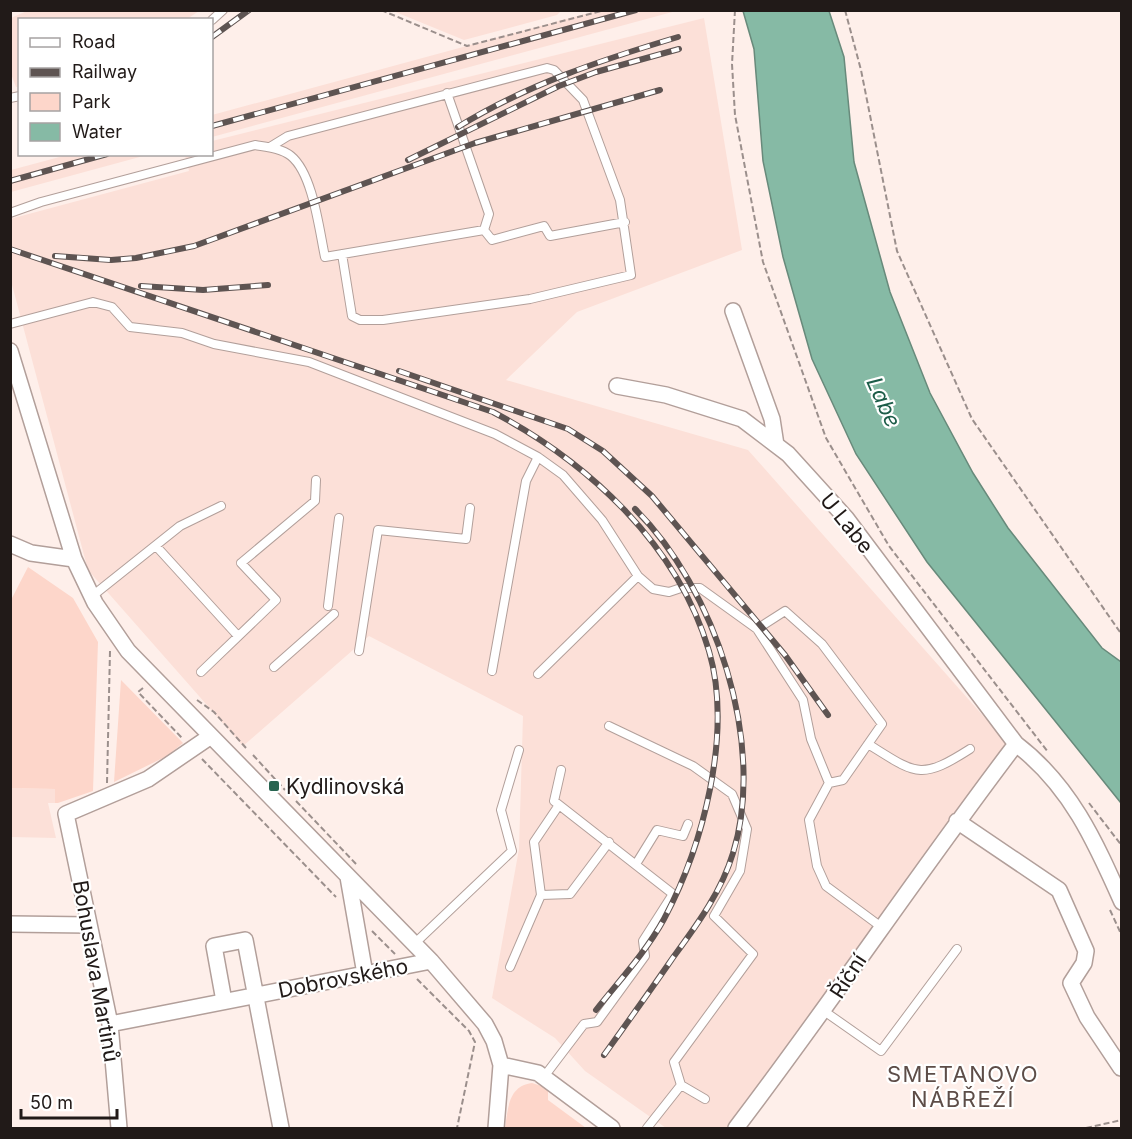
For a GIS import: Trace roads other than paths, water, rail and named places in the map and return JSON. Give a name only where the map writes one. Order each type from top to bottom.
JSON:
[{"type":"street","points":[[733,311],[772,419],[776,445]]},
{"type":"street","points":[[12,361],[74,559],[91,597],[128,651],[349,874],[485,1024],[494,1041],[501,1065],[495,1128]]},
{"type":"street","name":"U Labe","points":[[617,386],[666,395],[742,420],[788,454],[846,518],[1016,744]]},
{"type":"street","points":[[10,544],[31,553],[74,559]]},
{"type":"street","name":"Bohuslava Martinů","points":[[119,1128],[110,1024],[66,814],[148,778],[211,736]]},
{"type":"street","points":[[1016,744],[1033,757],[1074,805],[1090,830],[1115,903]]},
{"type":"street","name":"Říční","points":[[736,1128],[824,1011],[880,926],[1016,744]]},
{"type":"street","points":[[957,821],[1059,890],[1086,951],[1084,963],[1071,983],[1087,1017],[1121,1068]]},
{"type":"street","points":[[349,874],[364,974]]},
{"type":"street","points":[[10,924],[89,926]]},
{"type":"street","name":"Dobrovského","points":[[224,1001],[214,946],[245,940],[256,995]]},
{"type":"street","name":"Dobrovského","points":[[110,1024],[430,961]]},
{"type":"street","points":[[256,995],[281,1128]]},
{"type":"street","points":[[501,1065],[538,1073],[612,1128]]},
{"type":"lane","points":[[270,147],[288,136],[547,68],[554,70],[583,100],[620,200],[631,275],[530,299],[383,320],[360,320],[352,316],[342,254]]},
{"type":"lane","points":[[447,93],[489,214],[484,230]]},
{"type":"lane","points":[[10,213],[41,202],[255,145],[270,147],[290,155],[303,170],[325,256],[484,230]]},
{"type":"lane","points":[[484,230],[492,240],[544,226],[550,236],[625,222]]},
{"type":"lane","points":[[10,324],[93,302],[112,307],[130,327],[182,333],[214,344],[309,362],[495,434],[538,458],[562,475],[602,520],[638,576],[653,589],[700,588],[757,629],[803,700],[811,739],[829,783]]},
{"type":"lane","points":[[492,671],[526,481],[538,458]]},
{"type":"lane","points":[[201,672],[276,600],[241,563],[315,501],[316,480]]},
{"type":"lane","points":[[91,597],[180,526],[221,506]]},
{"type":"lane","points":[[359,651],[378,531],[466,539],[470,508]]},
{"type":"lane","points":[[328,606],[339,518]]},
{"type":"lane","points":[[156,546],[238,636]]},
{"type":"lane","points":[[538,674],[638,576]]},
{"type":"lane","points":[[757,629],[785,611],[822,644],[882,724],[843,780],[829,783],[809,820],[817,866],[826,886],[880,926]]},
{"type":"lane","points":[[274,667],[333,614]]},
{"type":"lane","points":[[609,726],[693,766],[732,794],[747,829],[740,872],[714,916],[753,954],[674,1062],[681,1085],[705,1099]]},
{"type":"lane","points":[[868,744],[910,770],[939,769],[970,749]]},
{"type":"lane","points":[[413,945],[512,850],[501,810],[519,750]]},
{"type":"lane","points":[[543,1078],[584,1024],[597,1022],[645,956],[643,941],[673,894],[554,801],[561,770]]},
{"type":"lane","points":[[510,967],[541,895],[534,842],[559,805]]},
{"type":"lane","points":[[636,864],[657,830],[682,836],[688,824]]},
{"type":"lane","points":[[541,895],[570,894],[609,842]]},
{"type":"lane","points":[[824,1011],[881,1051],[957,949]]},
{"type":"lane","points":[[647,1128],[681,1085]]},
{"type":"water","name":"Labe","points":[[743,11],[829,11],[844,57],[854,162],[890,292],[930,393],[973,473],[1008,528],[1102,648],[1121,662],[1121,803],[927,562],[856,454],[812,359],[783,257],[763,161],[754,49]]},
{"type":"railway","points":[[213,36],[249,10]]},
{"type":"railway","points":[[213,126],[636,10]]},
{"type":"railway","points":[[458,127],[537,86],[678,37]]},
{"type":"railway","points":[[408,160],[559,86],[596,72],[679,49]]},
{"type":"railway","points":[[55,256],[111,260],[136,258],[194,246],[475,143],[660,90]]},
{"type":"railway","points":[[10,181],[100,156]]},
{"type":"railway","points":[[10,249],[493,412],[528,432],[595,482],[652,542],[676,576],[695,612],[709,651],[716,683],[718,717],[716,753],[702,824],[678,890],[649,943],[596,1010]]},
{"type":"railway","points":[[141,286],[203,290],[268,285]]},
{"type":"railway","points":[[399,371],[568,429],[603,451],[652,496],[785,655],[828,715]]},
{"type":"railway","points":[[604,1055],[715,895],[733,853],[742,810],[743,764],[738,717],[727,670],[710,624],[689,581],[664,542],[635,509]]},
{"type":"place","name":"Kydlinovská","points":[[274,786]]},
{"type":"district","name":"SMETANOVO NÁBŘEŽÍ","points":[[963,1086]]}]
